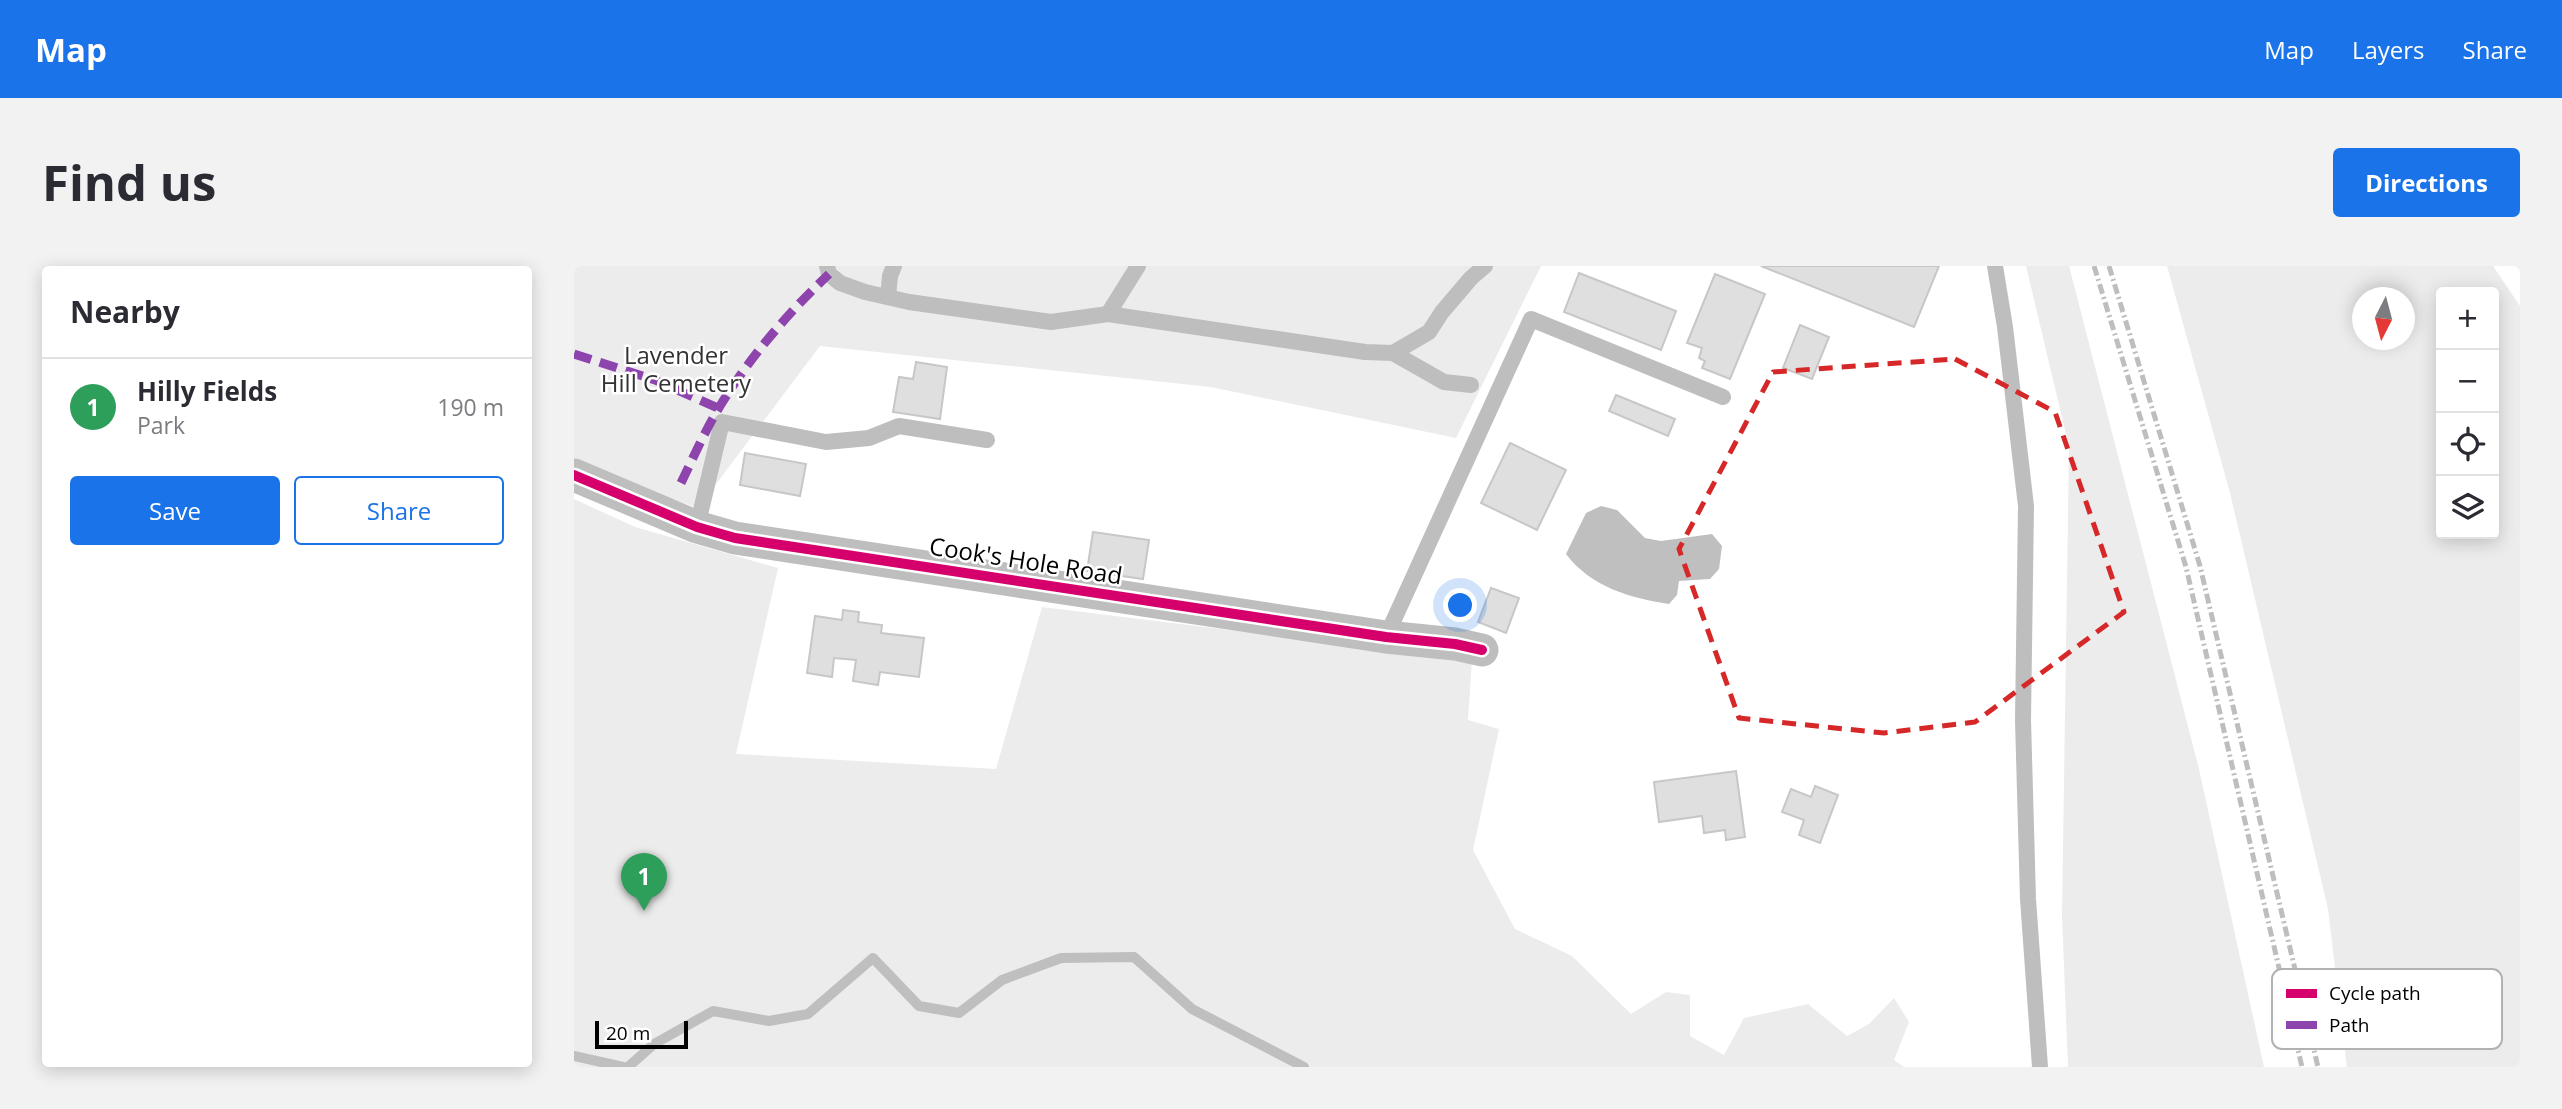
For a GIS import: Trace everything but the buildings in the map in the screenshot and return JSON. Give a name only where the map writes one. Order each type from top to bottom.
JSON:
[{"type":"street","name":"Cook's Hole Road","points":[[574,475],[697,527],[736,538],[1482,650]]},
{"type":"lane","points":[[827,266],[829,274],[840,283],[909,303],[1051,322],[1108,314],[1365,352],[1393,353],[1444,382],[1471,386]]},
{"type":"lane","points":[[888,297],[890,275],[894,266]]},
{"type":"lane","points":[[1108,314],[1138,266]]},
{"type":"lane","points":[[1393,353],[1429,332],[1442,312],[1485,266]]},
{"type":"lane","points":[[1995,266],[2005,327],[2025,506],[2024,733],[2028,899],[2040,1067]]},
{"type":"lane","points":[[1386,637],[1531,319],[1723,397]]},
{"type":"lane","points":[[697,527],[722,422],[826,442],[869,438],[899,426],[987,440]]},
{"type":"highlighted area","points":[[1955,359],[2055,412],[2124,612],[1975,722],[1884,733],[1739,718],[1679,549],[1773,372]]},
{"type":"green space","name":"Lavender Hill Cemetery","points":[[574,266],[1541,266],[1456,438],[1211,387],[820,346],[698,508],[574,464]]},
{"type":"green space","points":[[2026,266],[2069,266],[2199,769],[2264,1067],[2068,1067],[2062,915],[2069,447]]},
{"type":"green space","points":[[2167,266],[2493,266],[2520,306],[2520,1067],[2347,1067],[2345,1049],[2502,1049],[2502,969],[2335,969],[2328,909],[2230,493]]},
{"type":"green space","points":[[574,499],[635,527],[778,568],[736,754],[996,769],[1042,607],[1472,660],[1468,720],[1499,729],[1473,850],[1515,929],[1572,956],[1631,1014],[1666,992],[1690,995],[1690,1036],[1724,1055],[1744,1018],[1808,1004],[1847,1036],[1869,1024],[1894,998],[1909,1022],[1894,1060],[1904,1067],[574,1067]]},
{"type":"shaded area","points":[[1601,506],[1617,510],[1645,538],[1661,541],[1712,534],[1722,546],[1719,569],[1710,579],[1679,581],[1677,595],[1669,604],[1626,594],[1599,583],[1566,554],[1586,513]]},
{"type":"waterway","points":[[628,1067],[654,1044],[713,1011],[769,1021],[808,1014],[873,958],[919,1006],[959,1013],[1002,980],[1061,958],[1134,957],[1192,1009],[1304,1067]]},
{"type":"waterway","points":[[574,1056],[623,1067]]},
{"type":"railway","points":[[2094,266],[2186,567],[2279,969]]},
{"type":"railway","points":[[2109,266],[2200,566],[2295,969]]},
{"type":"railway","points":[[2298,1049],[2302,1067]]},
{"type":"railway","points":[[2314,1049],[2318,1067]]},
{"type":"marked path","points":[[681,483],[715,415],[744,370],[784,320],[829,274]]},
{"type":"marked path","points":[[574,354],[655,380],[718,408]]},
{"type":"cycle path","points":[[574,475],[697,527],[735,538],[1482,650]]},
{"type":"place","name":"Hilly Fields","points":[[644,911]]}]
